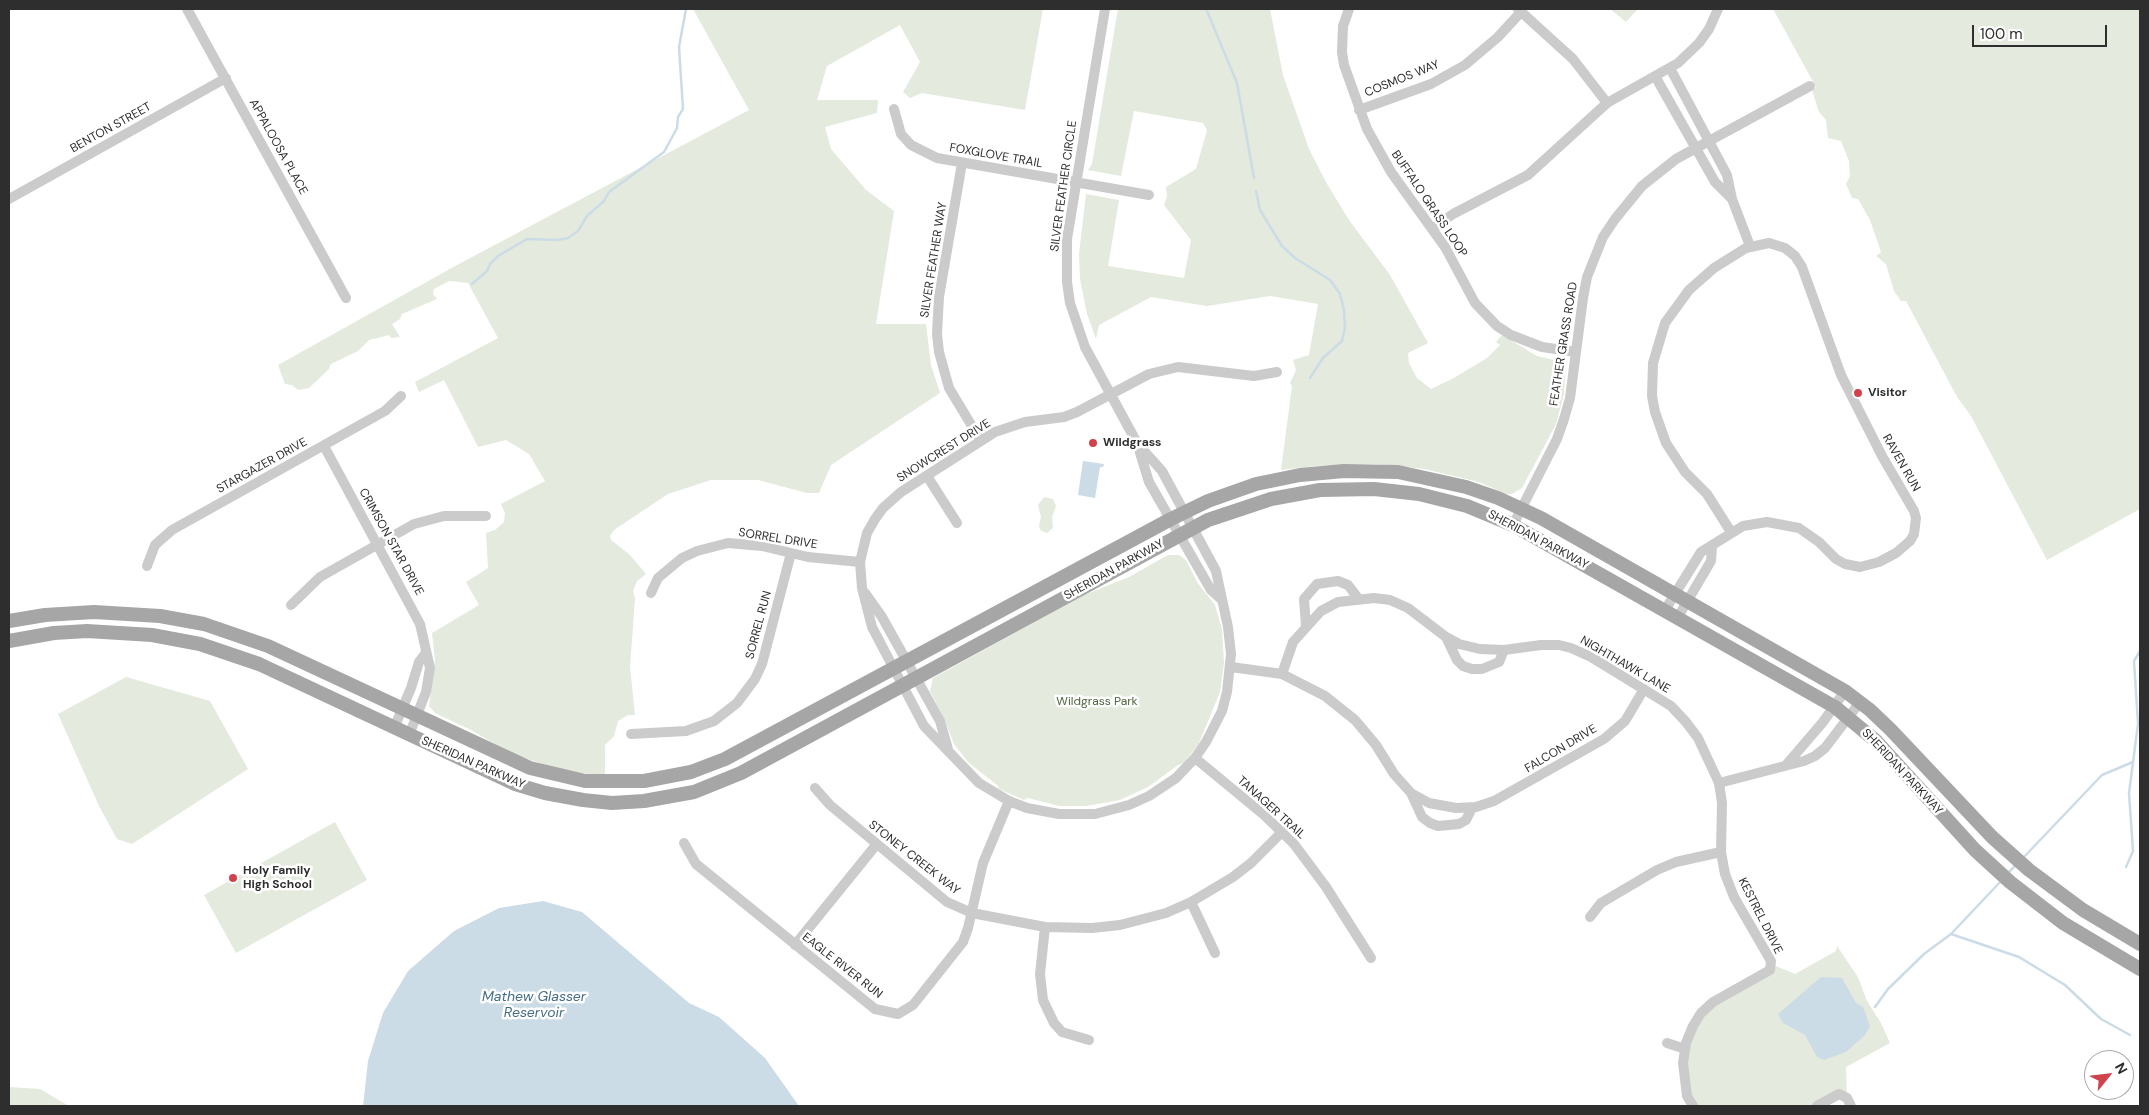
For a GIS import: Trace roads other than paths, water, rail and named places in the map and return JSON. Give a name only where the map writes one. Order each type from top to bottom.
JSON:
[{"type":"main road","name":"SHERIDAN PARKWAY","points":[[9,621],[45,615],[94,612],[160,616],[204,624],[268,646],[500,756],[545,773],[585,781],[644,781],[691,772],[725,759],[1184,512],[1235,490],[1267,481],[1317,473],[1398,472],[1434,478],[1483,492],[1521,509],[1688,600],[1845,691],[1860,702],[1912,751],[1992,837],[2056,891],[2089,914],[2140,944]]},
{"type":"main road","name":"SHERIDAN PARKWAY","points":[[9,641],[54,633],[87,631],[135,633],[200,644],[259,664],[508,781],[531,789],[583,800],[612,803],[644,801],[678,796],[726,780],[903,686],[1180,534],[1238,508],[1270,499],[1320,490],[1358,488],[1402,491],[1435,497],[1467,506],[1513,524],[1835,707],[1876,741],[1975,850],[2010,882],[2046,911],[2091,941],[2140,969]]},
{"type":"street","name":"APPALOOSA PLACE","points":[[187,9],[346,298]]},
{"type":"street","name":"SILVER FEATHER CIRCLE","points":[[1105,9],[1067,238],[1067,282],[1076,324],[1085,347],[1137,443],[1149,482],[1211,590],[1220,599]]},
{"type":"street","name":"BUFFALO GRASS LOOP","points":[[1349,9],[1343,26],[1342,52],[1359,110],[1387,165],[1456,265],[1475,303],[1497,326],[1526,342],[1576,352]]},
{"type":"street","points":[[1432,229],[1453,214],[1528,175],[1607,103],[1670,68],[1689,54],[1700,43],[1718,9]]},
{"type":"street","name":"COSMOS WAY","points":[[1359,110],[1431,84],[1459,68],[1483,52],[1519,10]]},
{"type":"street","points":[[1519,10],[1573,60],[1607,103]]},
{"type":"street","points":[[1670,68],[1703,145],[1715,182],[1732,199]]},
{"type":"street","points":[[1655,76],[1703,145],[1727,175],[1732,199],[1750,246]]},
{"type":"street","name":"BENTON STREET","points":[[9,199],[226,78]]},
{"type":"street","name":"FEATHER GRASS ROAD","points":[[1513,524],[1557,439],[1564,419],[1586,284],[1604,237],[1628,202],[1642,186],[1659,172],[1703,145],[1810,86]]},
{"type":"street","name":"FOXGLOVE TRAIL","points":[[894,109],[901,134],[911,145],[937,158],[1149,195]]},
{"type":"street","name":"SILVER FEATHER WAY","points":[[962,163],[940,297],[937,334],[949,388],[981,441]]},
{"type":"street","name":"RAVEN RUN","points":[[1666,610],[1701,552],[1712,547],[1731,532],[1755,523],[1786,524],[1810,534],[1836,559],[1845,564],[1860,567],[1879,562],[1905,547],[1910,542],[1916,527],[1914,511],[1860,415],[1842,375],[1802,267],[1795,256],[1776,245],[1759,244],[1750,246],[1714,268],[1678,303],[1665,323],[1657,345],[1652,377],[1655,412],[1666,443],[1686,472],[1707,494],[1731,532]]},
{"type":"street","name":"SNOWCREST DRIVE","points":[[1195,758],[1163,788],[1129,805],[1111,811],[1078,815],[1059,814],[1027,808],[1009,801],[979,783],[964,770],[948,750],[924,726],[872,627],[862,588],[860,562],[867,533],[884,508],[901,492],[981,441],[1009,426],[1077,412],[1149,374],[1178,367],[1254,376],[1277,372]]},
{"type":"street","name":"STARGAZER DRIVE","points":[[146,566],[155,545],[172,530],[385,411],[401,396]]},
{"type":"street","name":"SILVER FEATHER CIRCLE","points":[[1137,443],[1162,471],[1216,571],[1230,643],[1230,667],[1222,710],[1206,742],[1195,758]]},
{"type":"street","name":"CRIMSON STAR DRIVE","points":[[324,446],[414,609],[420,624],[425,654],[430,668],[426,692],[409,735]]},
{"type":"street","points":[[927,476],[957,523]]},
{"type":"street","points":[[291,605],[320,576],[428,519],[461,515],[486,516]]},
{"type":"street","name":"SORREL DRIVE","points":[[651,593],[658,578],[668,568],[682,558],[713,546],[745,543],[808,557],[860,562]]},
{"type":"street","points":[[1678,617],[1711,561],[1712,547]]},
{"type":"street","name":"SORREL RUN","points":[[631,734],[671,734],[700,727],[726,712],[742,697],[756,679],[762,664],[791,554]]},
{"type":"street","points":[[1306,626],[1304,599],[1317,584],[1338,580],[1348,585],[1358,598]]},
{"type":"street","points":[[862,588],[882,617],[940,721],[948,750]]},
{"type":"street","name":"NIGHTHAWK LANE","points":[[1282,674],[1293,642],[1321,611],[1338,602],[1358,598],[1390,600],[1402,605],[1446,637],[1459,644],[1480,649],[1504,650],[1541,644],[1565,646],[1591,657],[1671,706],[1698,738],[1719,783]]},
{"type":"street","name":"NIGHTHAWK LANE","points":[[1446,637],[1457,660],[1463,666],[1472,669],[1482,669],[1499,662],[1504,650]]},
{"type":"street","points":[[394,728],[419,662],[425,654]]},
{"type":"street","name":"FALCON DRIVE","points":[[1230,667],[1282,674],[1325,696],[1355,720],[1376,745],[1394,774],[1411,793],[1422,817],[1430,823],[1438,826],[1459,824],[1466,820],[1472,808]]},
{"type":"street","name":"FALCON DRIVE","points":[[1411,793],[1429,803],[1456,808],[1472,808],[1494,801],[1604,739],[1625,721],[1644,689]]},
{"type":"street","points":[[1787,764],[1835,707],[1845,691]]},
{"type":"street","points":[[1719,783],[1787,764],[1804,762],[1815,756],[1825,748],[1860,702]]},
{"type":"street","name":"TANAGER TRAIL","points":[[1195,758],[1282,832],[1311,865],[1371,958]]},
{"type":"street","name":"KESTREL DRIVE","points":[[1693,1106],[1687,1096],[1684,1080],[1685,1049],[1693,1026],[1708,1008],[1770,970],[1771,961],[1734,897],[1725,874],[1722,852],[1722,803],[1719,783]]},
{"type":"street","name":"STONEY CREEK WAY","points":[[815,788],[830,805],[876,845],[947,902],[972,913],[1045,927],[1092,928],[1120,925],[1166,913],[1191,902],[1233,877],[1252,863],[1282,832]]},
{"type":"street","name":"EAGLE RIVER RUN","points":[[684,843],[696,864],[875,1009],[898,1014],[913,1005],[956,952],[968,928],[986,853],[1009,801]]},
{"type":"street","points":[[795,945],[876,845]]},
{"type":"street","points":[[1590,917],[1601,903],[1658,870],[1676,862],[1722,852]]},
{"type":"street","points":[[1191,902],[1215,953]]},
{"type":"street","points":[[1045,927],[1040,974],[1043,1000],[1054,1023],[1062,1032],[1089,1040]]},
{"type":"street","points":[[1667,1043],[1685,1049]]},
{"type":"street","points":[[1817,1106],[1839,1094],[1847,1098],[1851,1106]]},
{"type":"water","points":[[1083,461],[1104,464],[1103,467],[1100,467],[1095,498],[1078,495]]},
{"type":"water","name":"Mathew Glasser Reservoir","points":[[543,901],[582,912],[689,1003],[719,1017],[765,1058],[799,1106],[363,1106],[368,1061],[383,1013],[408,971],[454,931],[499,908]]},
{"type":"water","points":[[1821,977],[1842,978],[1856,1003],[1863,1007],[1870,1026],[1865,1035],[1846,1052],[1824,1060],[1817,1057],[1805,1035],[1783,1023],[1778,1014]]},
{"type":"waterway","points":[[472,284],[487,271],[490,264],[498,256],[527,239],[558,240],[568,238],[578,231],[587,216],[604,201],[609,192],[664,152],[677,128],[678,117],[683,109],[679,47],[686,9]]},
{"type":"waterway","points":[[1207,11],[1237,83],[1254,178]]},
{"type":"waterway","points":[[1256,191],[1260,210],[1282,246],[1295,258],[1330,280],[1340,294],[1344,310],[1345,328],[1342,341],[1323,358],[1310,378]]},
{"type":"waterway","points":[[2126,867],[2133,851],[2129,793],[2138,724],[2134,661],[2140,651]]},
{"type":"waterway","points":[[2023,858],[2102,775],[2133,762]]},
{"type":"waterway","points":[[2007,874],[2015,866]]},
{"type":"waterway","points":[[1951,934],[2002,880]]},
{"type":"waterway","points":[[1875,1007],[1888,989],[1924,954],[1951,934],[2019,957],[2065,985],[2101,1019],[2130,1035]]},
{"type":"place","name":"Visitor","points":[[1858,393]]},
{"type":"place","name":"Wildgrass","points":[[1093,443]]},
{"type":"place","name":"Holy Family High School","points":[[233,878]]},
{"type":"park label","name":"Wildgrass Park","points":[[1097,702]]}]
